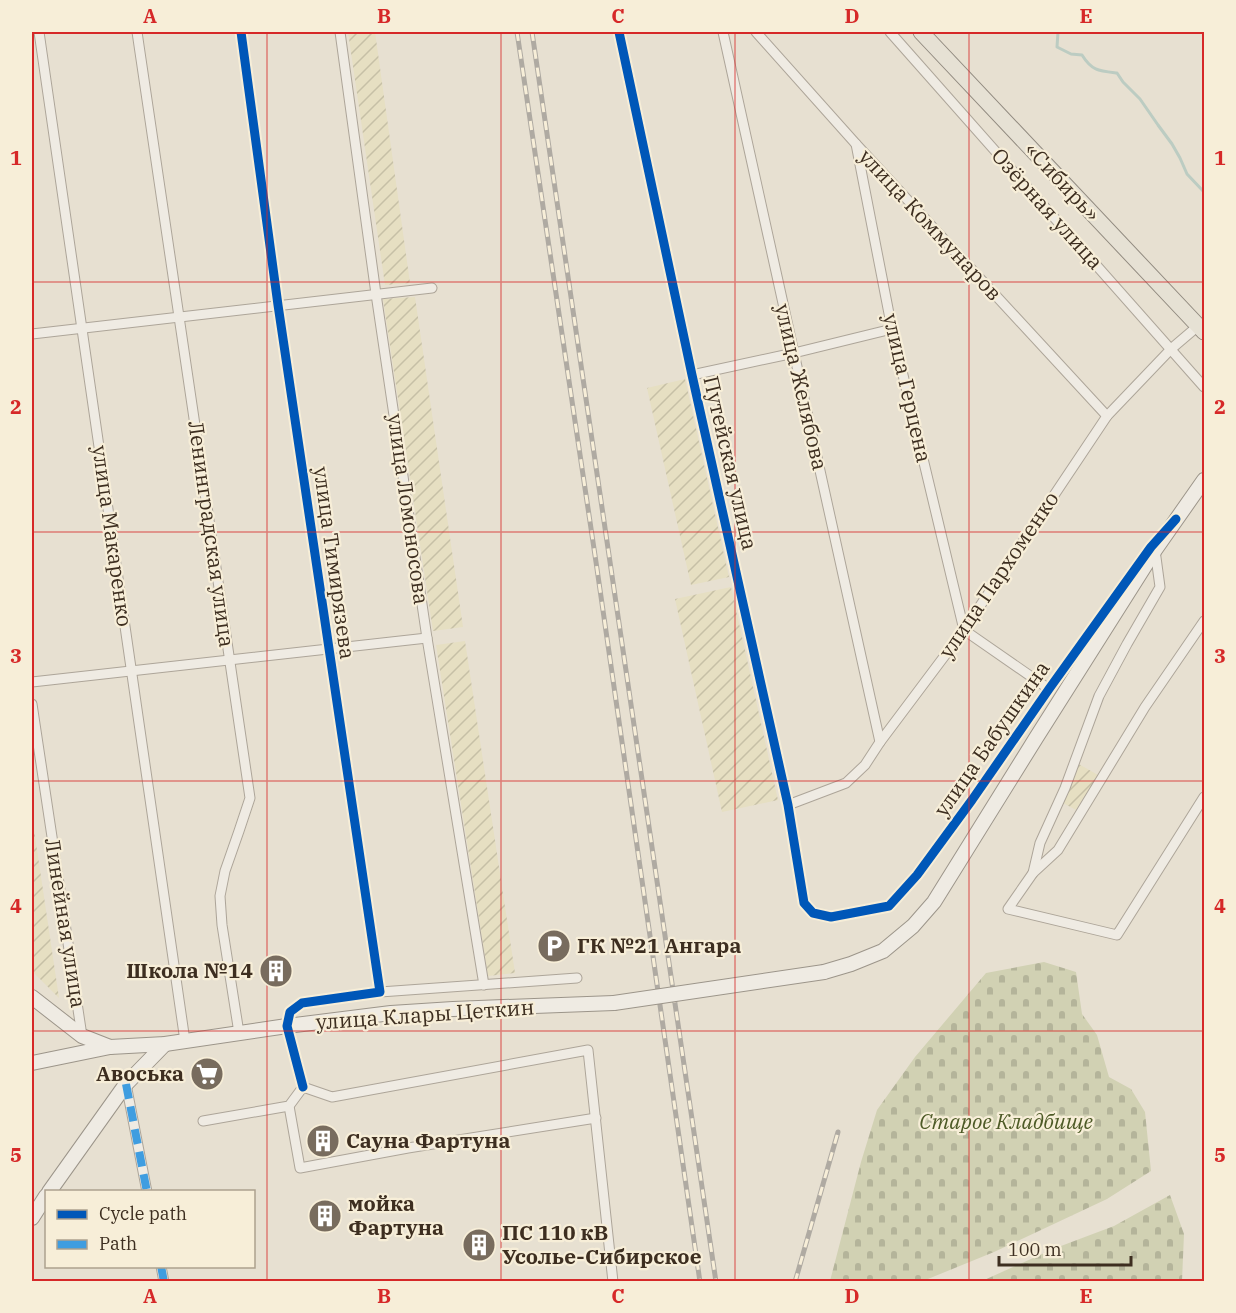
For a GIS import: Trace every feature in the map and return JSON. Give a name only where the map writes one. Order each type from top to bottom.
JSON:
[{"type":"main road","name":"«Сибирь»","points":[[921,32],[1201,329]]},
{"type":"street","name":"улица Макаренко","points":[[39,32],[185,1041]]},
{"type":"street","name":"Ленинградская улица","points":[[137,32],[250,798],[225,870],[220,896],[222,925],[239,1033]]},
{"type":"street","name":"улица Тимирязева","points":[[242,32],[278,305],[380,992]]},
{"type":"street","name":"улица Ломоносова","points":[[340,32],[427,638],[484,985]]},
{"type":"street","name":"Путейская улица","points":[[619,32],[692,375],[788,805],[804,903]]},
{"type":"street","name":"улица Желябова","points":[[723,32],[880,742]]},
{"type":"street","name":"улица Коммунаров","points":[[756,32],[1107,416]]},
{"type":"street","name":"Озёрная улица","points":[[890,32],[1204,387]]},
{"type":"street","name":"улица Герцена","points":[[856,144],[892,329],[964,630]]},
{"type":"street","points":[[32,334],[432,288]]},
{"type":"street","points":[[692,375],[892,329]]},
{"type":"street","name":"улица Пархоменко","points":[[788,805],[846,783],[865,765],[964,630],[1107,416],[1171,349],[1201,329]]},
{"type":"street","name":"улица Клары Цеткин","points":[[110,1047],[165,1044],[391,1013],[453,1008],[614,1003],[824,972],[883,951],[913,926],[934,902],[1155,550],[1204,480]]},
{"type":"street","name":"улица Бабушкина","points":[[804,903],[813,913],[831,917],[889,906],[917,875],[1151,547],[1176,519]]},
{"type":"street","points":[[1033,873],[1040,843],[1065,788],[1099,696],[1160,587],[1155,550]]},
{"type":"street","points":[[1204,621],[1145,708],[1058,850],[1033,873],[1008,909],[1117,935],[1204,797]]},
{"type":"street","points":[[964,630],[1049,689]]},
{"type":"street","points":[[32,682],[427,638]]},
{"type":"street","name":"Линейная улица","points":[[32,704],[82,1036]]},
{"type":"street","points":[[303,1087],[287,1026],[290,1012],[302,1004],[380,992],[577,978]]},
{"type":"street","points":[[32,997],[82,1036],[110,1047]]},
{"type":"street","points":[[50,1190],[126,1084],[165,1044]]},
{"type":"street","points":[[32,1063],[110,1047]]},
{"type":"street","points":[[303,1087],[332,1097],[588,1050],[613,1281]]},
{"type":"street","points":[[126,1084],[147,1190]]},
{"type":"street","points":[[203,1121],[289,1106],[303,1087]]},
{"type":"street","points":[[289,1106],[300,1168],[596,1118]]},
{"type":"street","points":[[32,1218],[45,1198]]},
{"type":"shaded area","points":[[348,32],[375,32],[410,283],[385,285]]},
{"type":"shaded area","points":[[415,297],[463,627],[433,631],[383,299]]},
{"type":"shaded area","points":[[685,379],[729,577],[691,585],[647,388]]},
{"type":"shaded area","points":[[731,587],[778,800],[722,812],[675,599]]},
{"type":"shaded area","points":[[465,641],[515,973],[488,976],[436,645]]},
{"type":"shaded area","points":[[1077,763],[1098,775],[1076,810],[1063,803]]},
{"type":"shaded area","points":[[32,816],[59,998],[32,971]]},
{"type":"green space","name":"Старое Кладбище","points":[[1044,962],[1076,972],[1082,1014],[1097,1035],[1109,1077],[1131,1089],[1145,1112],[1151,1171],[1107,1199],[994,1252],[923,1281],[830,1281],[877,1110],[915,1057],[986,973]]},
{"type":"green space","points":[[1170,1195],[1184,1234],[1182,1281],[982,1281],[1053,1249],[1114,1226]]},
{"type":"waterway","points":[[1058,32],[1057,47],[1071,54],[1082,55],[1089,64],[1097,69],[1117,73],[1140,99],[1172,144],[1187,174],[1204,192]]},
{"type":"railway","points":[[517,32],[700,1282]]},
{"type":"railway","points":[[532,32],[716,1282]]},
{"type":"railway","points":[[795,1282],[838,1132]]},
{"type":"marked path","points":[[126,1084],[147,1190]]},
{"type":"marked path","points":[[161,1268],[164,1282]]},
{"type":"cycle path","points":[[241,32],[278,305],[380,992],[302,1003],[290,1012],[287,1026],[303,1087]]},
{"type":"cycle path","points":[[619,32],[692,375],[788,805],[804,903],[813,913],[831,917],[889,906],[917,875],[1151,547],[1176,519]]},
{"type":"place","name":"ГК №21 Ангара","points":[[554,946]]},
{"type":"place","name":"Школа №14","points":[[276,971]]},
{"type":"place","name":"Авоська","points":[[207,1074]]},
{"type":"place","name":"Сауна Фартуна","points":[[323,1141]]},
{"type":"place","name":"мойка Фартуна","points":[[325,1216]]},
{"type":"place","name":"ПС 110 кВ Усолье-Сибирское","points":[[479,1245]]}]
